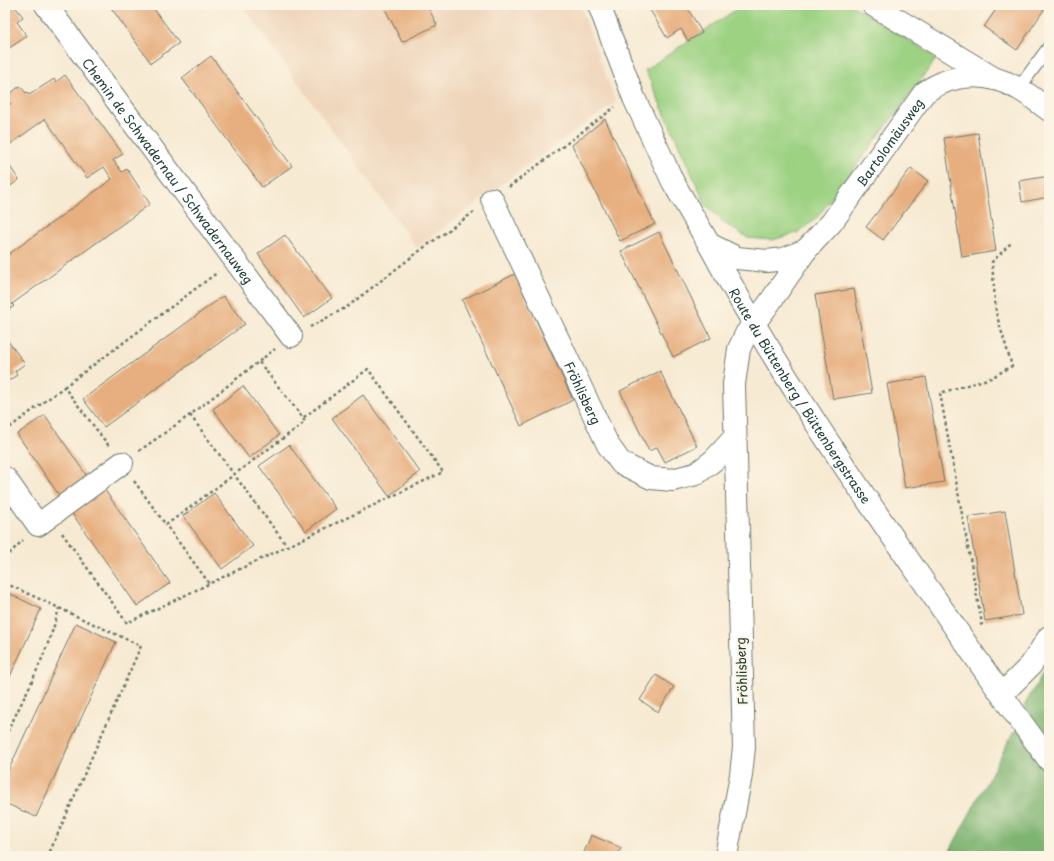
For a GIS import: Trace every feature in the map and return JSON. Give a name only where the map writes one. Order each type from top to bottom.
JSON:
[{"type":"street","name":"Chemin de Schwadernau / Schwadernauweg","points":[[46,5],[291,336]]},
{"type":"street","name":"Route du Büttenberg / Büttenbergstrasse","points":[[599,5],[634,98],[652,139],[673,182],[753,324],[857,486],[1049,760]]},
{"type":"street","points":[[873,5],[995,79]]},
{"type":"street","name":"Bartolomäusweg","points":[[753,324],[806,250],[832,222],[924,93],[944,81],[956,78],[969,76],[995,79],[1019,88],[1049,110]]},
{"type":"street","name":"Fröhlisberg","points":[[492,199],[608,445],[621,463],[651,478],[672,480],[696,474],[714,460],[735,437]]},
{"type":"street","name":"Bartolomäusweg","points":[[709,244],[737,258],[751,260],[784,259],[806,250]]},
{"type":"street","name":"Fröhlisberg","points":[[726,856],[741,775],[744,747],[734,384],[739,349],[746,334],[753,324]]},
{"type":"street","points":[[5,478],[44,521],[122,463]]},
{"type":"street","points":[[1002,694],[1031,665],[1049,637]]},
{"type":"lane","points":[[1019,88],[1049,47]]},
{"type":"path","points":[[592,125],[620,104]]},
{"type":"path","points":[[978,626],[982,624],[940,393],[990,378],[1012,366],[996,313],[992,262],[1012,242]]},
{"type":"path","points":[[122,463],[190,415],[291,336],[347,307],[422,249]]},
{"type":"path","points":[[5,431],[235,260]]},
{"type":"path","points":[[166,525],[234,473],[305,422],[259,362]]},
{"type":"path","points":[[5,558],[44,521],[127,622],[443,472],[368,369],[303,418]]},
{"type":"path","points":[[64,387],[122,463],[209,583]]},
{"type":"path","points":[[190,415],[287,546]]},
{"type":"path","points":[[5,583],[141,646],[48,856]]},
{"type":"path","points":[[5,737],[54,630],[59,608]]},
{"type":"shaded area","points":[[242,5],[580,5],[616,102],[519,171],[417,248]]},
{"type":"green space","points":[[743,5],[852,5],[937,58],[816,219],[797,233],[772,240],[748,238],[724,223],[706,205],[645,70]]},
{"type":"green space","points":[[1049,662],[1049,856],[947,856],[1013,733],[1030,718],[1024,706]]},
{"type":"building","points":[[5,5],[14,5],[23,17],[17,22],[27,36],[5,51]]},
{"type":"building","points":[[109,5],[151,5],[179,43],[151,63]]},
{"type":"building","points":[[383,5],[427,5],[437,25],[402,42]]},
{"type":"building","points":[[647,5],[686,5],[702,33],[688,41],[681,29],[667,38]]},
{"type":"building","points":[[999,5],[1047,5],[1017,50],[984,27]]},
{"type":"building","points":[[211,56],[292,166],[262,187],[182,78]]},
{"type":"building","points":[[65,75],[123,154],[113,160],[122,172],[127,169],[150,204],[12,304],[14,306],[6,312],[5,257],[112,179],[104,167],[87,178],[45,119],[5,148],[5,108],[11,104],[6,97],[20,86],[29,95],[54,79],[56,82]]},
{"type":"building","points":[[605,119],[655,224],[620,241],[572,145]]},
{"type":"building","points":[[978,133],[996,251],[962,257],[944,138]]},
{"type":"building","points":[[5,159],[19,180],[5,190]]},
{"type":"building","points":[[911,168],[928,181],[883,240],[866,227]]},
{"type":"building","points":[[1049,176],[1049,197],[1022,202],[1019,181]]},
{"type":"building","points":[[659,232],[711,338],[673,357],[621,251]]},
{"type":"building","points":[[285,235],[332,298],[304,318],[258,254]]},
{"type":"building","points":[[515,274],[573,400],[521,426],[462,300]]},
{"type":"building","points":[[854,289],[872,393],[833,399],[815,295]]},
{"type":"building","points":[[223,296],[245,324],[104,427],[83,399]]},
{"type":"building","points":[[5,337],[25,364],[15,371],[17,375],[5,383]]},
{"type":"building","points":[[660,371],[697,446],[665,462],[657,447],[649,451],[620,391]]},
{"type":"building","points":[[926,377],[944,482],[905,488],[887,384]]},
{"type":"building","points":[[243,386],[279,435],[249,458],[213,409]]},
{"type":"building","points":[[363,395],[420,472],[389,496],[332,418]]},
{"type":"building","points":[[45,415],[91,482],[63,501],[17,434]]},
{"type":"building","points":[[289,445],[336,509],[306,531],[259,466]]},
{"type":"building","points":[[102,486],[170,583],[137,606],[69,509]]},
{"type":"building","points":[[214,493],[253,546],[222,569],[183,516]]},
{"type":"building","points":[[1005,511],[1022,615],[985,621],[968,517]]},
{"type":"building","points":[[6,592],[41,609],[5,687],[5,594]]},
{"type":"building","points":[[76,623],[116,642],[36,817],[5,803],[5,778]]},
{"type":"building","points":[[656,675],[674,687],[658,712],[640,700]]},
{"type":"building","points":[[591,835],[621,848],[617,856],[583,855]]}]
